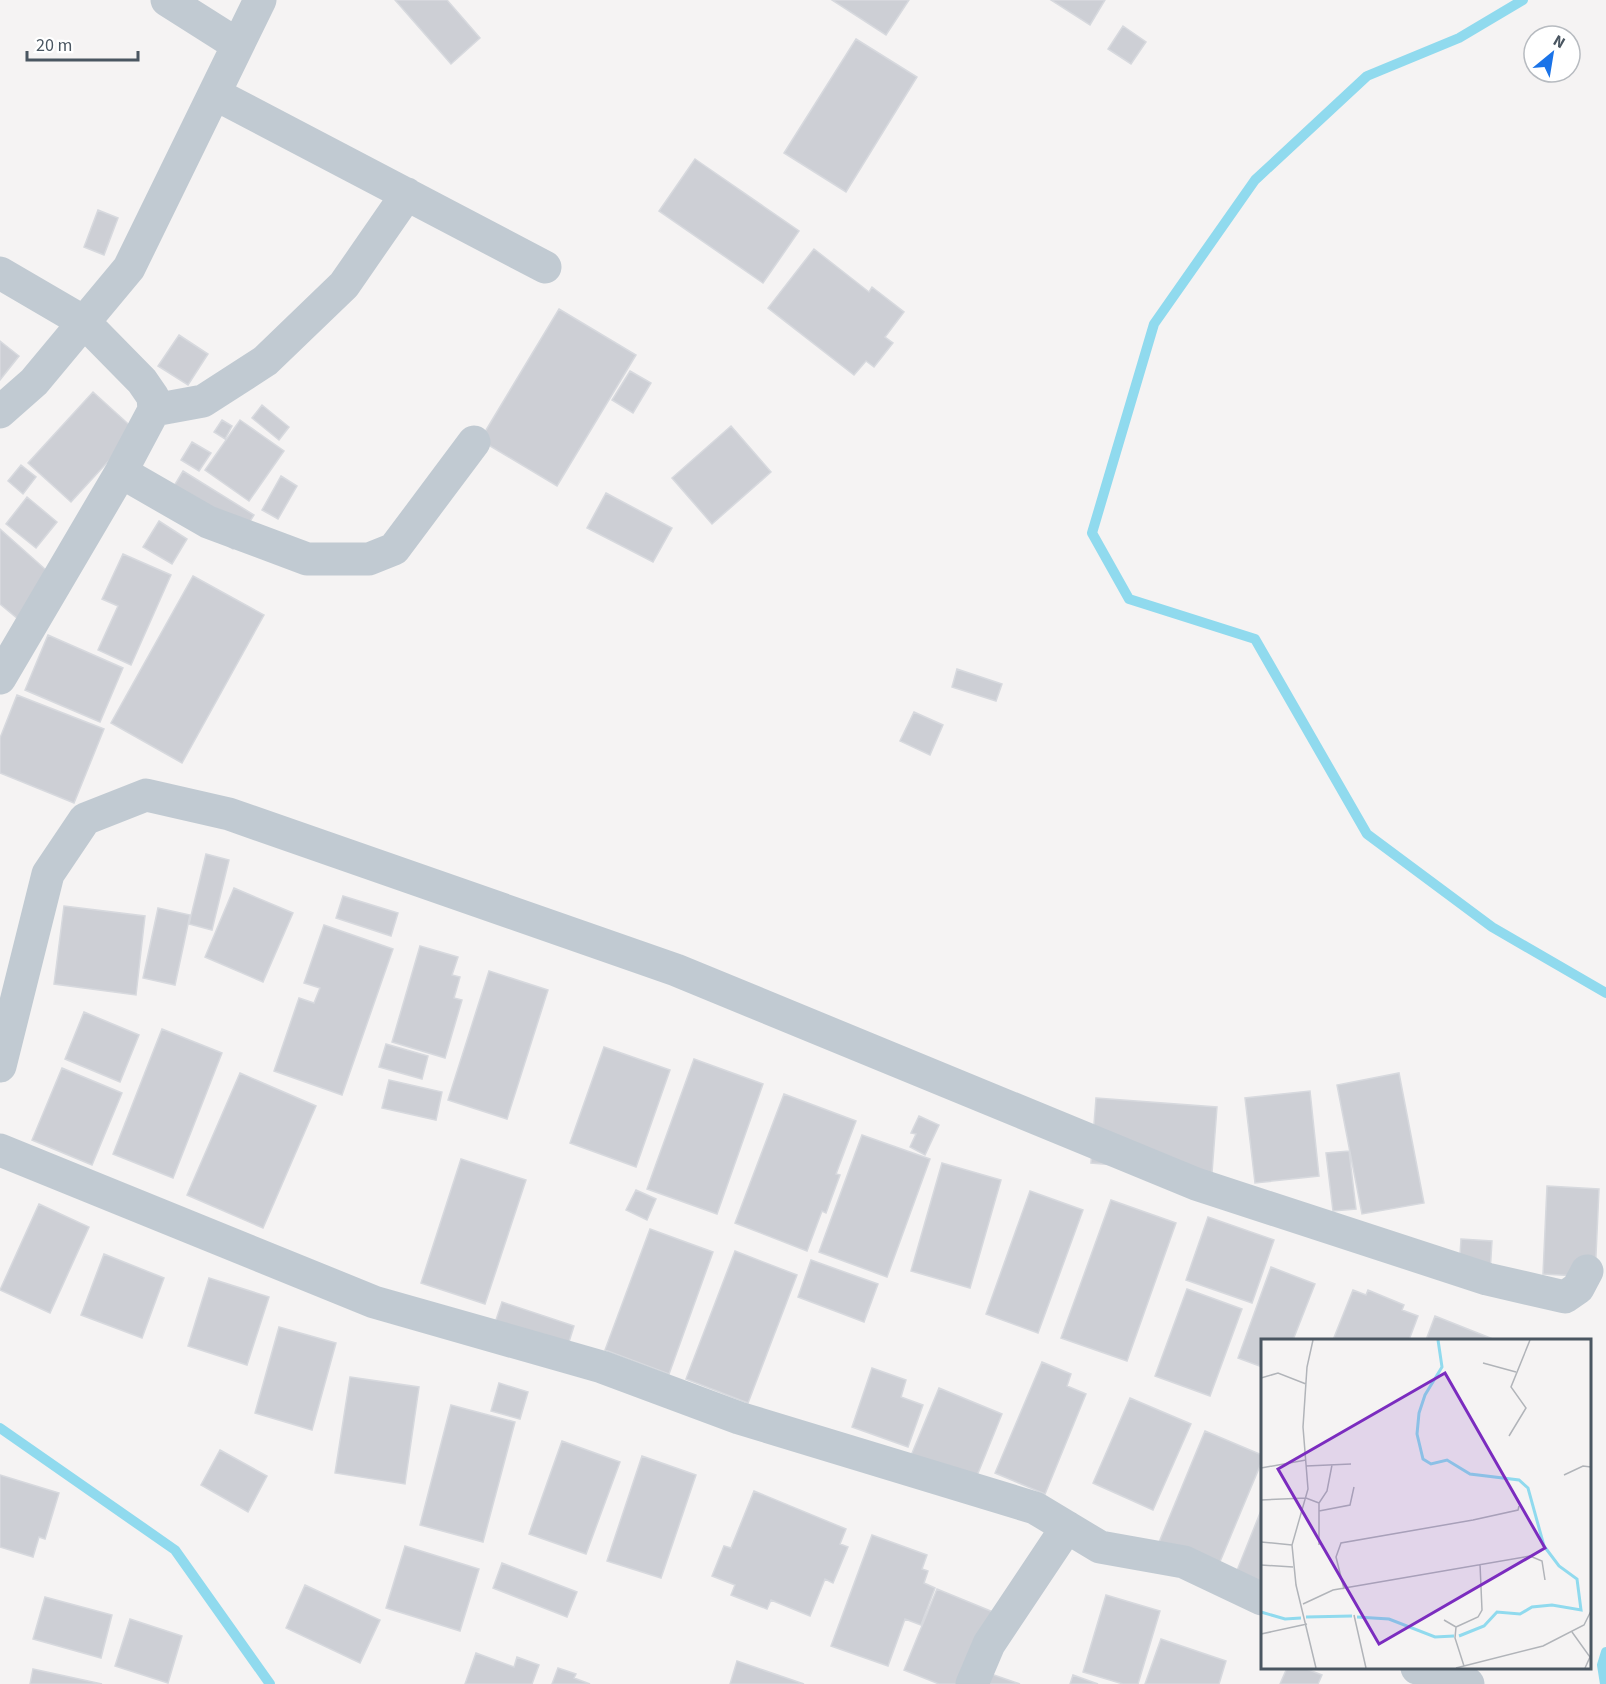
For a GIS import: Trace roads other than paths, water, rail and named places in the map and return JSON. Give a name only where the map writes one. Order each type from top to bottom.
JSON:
[{"type":"street","points":[[167,0],[238,45]]},
{"type":"street","points":[[0,412],[34,382],[129,268],[260,0]]},
{"type":"street","points":[[215,94],[545,267]]},
{"type":"street","points":[[154,410],[202,401],[265,361],[344,285],[407,194]]},
{"type":"street","points":[[0,273],[84,322],[142,381],[153,397],[154,410],[0,678]]},
{"type":"street","points":[[121,471],[208,522],[307,559],[369,559],[394,549],[474,442]]},
{"type":"street","points":[[0,1066],[48,874],[85,819],[146,795],[229,814],[676,970],[1207,1187],[1488,1279],[1565,1297],[1578,1288],[1587,1271]]},
{"type":"street","points":[[0,1150],[374,1302],[602,1367],[739,1418],[1035,1508],[1100,1547],[1184,1562],[1261,1598]]},
{"type":"street","points":[[972,1684],[989,1644],[1067,1527]]},
{"type":"street","points":[[1421,1669],[1463,1680],[1468,1684]]},
{"type":"waterway","points":[[1523,0],[1459,38],[1367,76],[1255,180],[1154,324],[1092,533],[1129,599],[1255,639],[1367,834],[1492,927],[1606,993]]},
{"type":"waterway","points":[[0,1428],[175,1550],[270,1684]]},
{"type":"waterway","points":[[1605,1684],[1602,1665],[1606,1652]]}]
